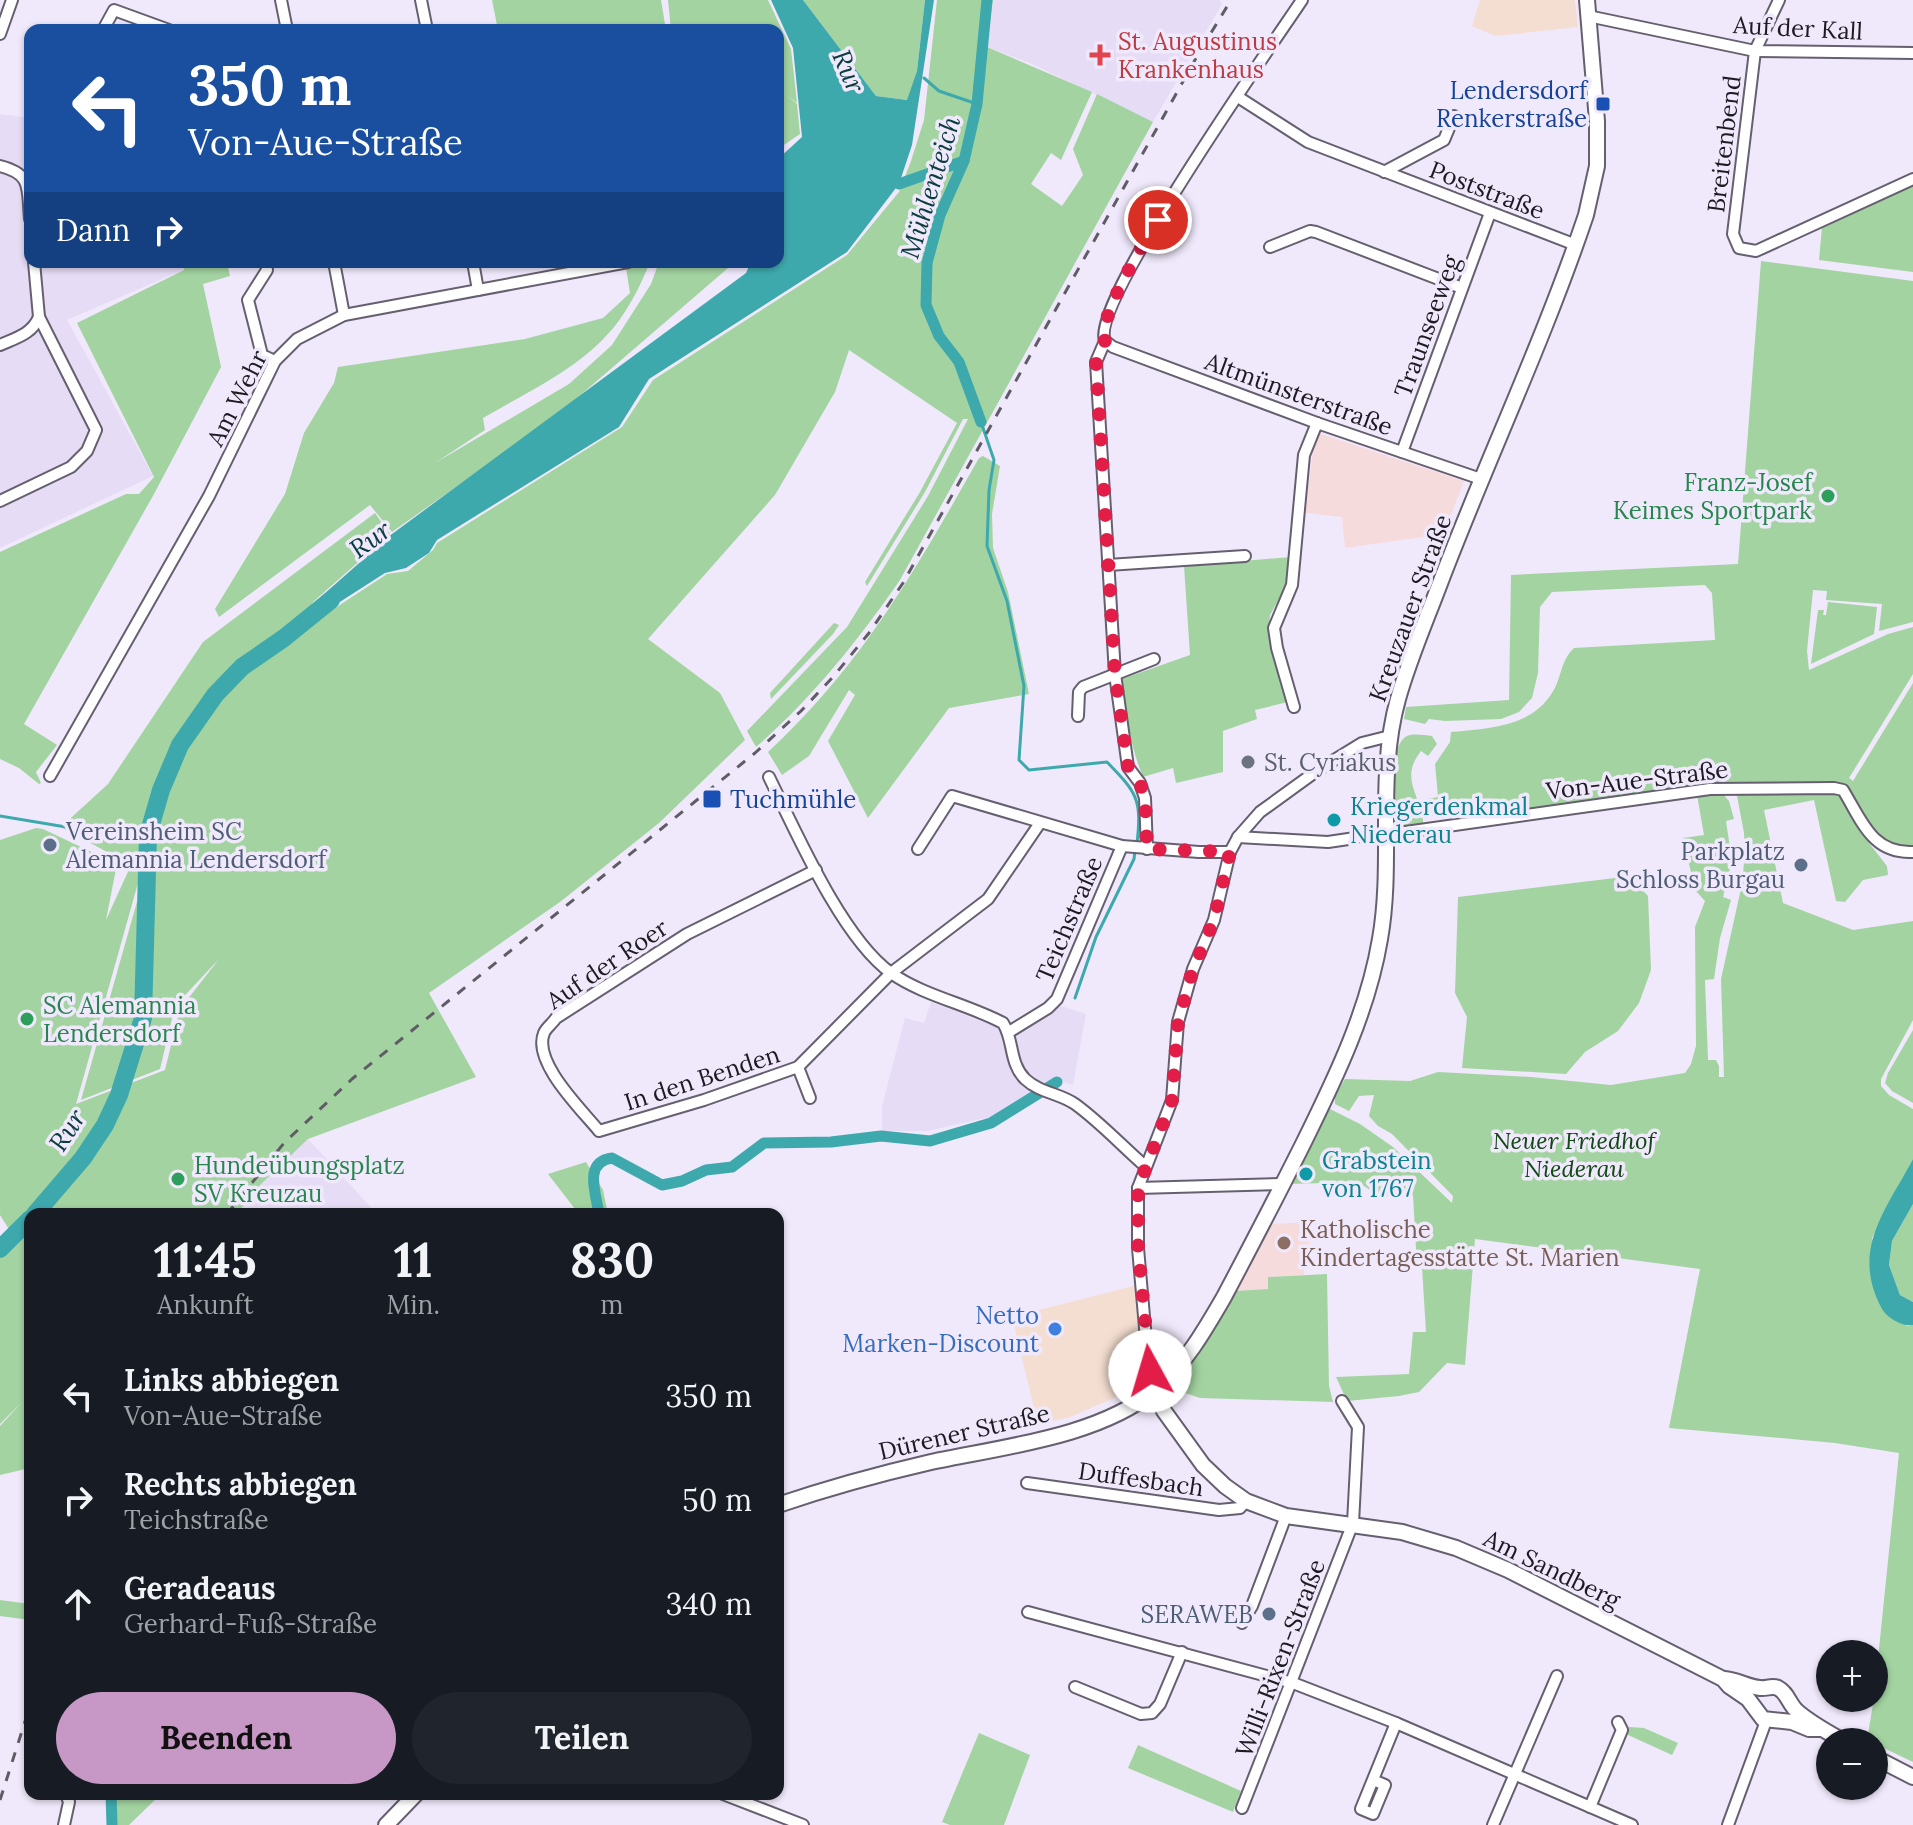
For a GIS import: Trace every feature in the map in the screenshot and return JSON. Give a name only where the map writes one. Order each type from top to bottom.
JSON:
[{"type":"main road","name":"Kreuzauer Straße","points":[[1155,1390],[1168,1379],[1207,1327],[1282,1184],[1351,1042],[1367,997],[1384,912],[1384,835],[1390,736],[1406,674],[1576,245],[1597,166],[1597,99],[1587,0]]},
{"type":"main road","name":"Am Sandberg","points":[[1155,1390],[1164,1411],[1203,1465],[1246,1501],[1286,1516],[1353,1523],[1435,1541],[1490,1561],[1723,1679]]},
{"type":"main road","name":"Dürener Straße","points":[[784,1503],[847,1482],[1086,1425],[1129,1407],[1155,1390]]},
{"type":"main road","points":[[1723,1679],[1733,1679],[1763,1689],[1777,1688],[1785,1693],[1798,1712],[1819,1728]]},
{"type":"main road","points":[[1723,1679],[1754,1707],[1759,1716],[1816,1728]]},
{"type":"main road","points":[[1754,1707],[1756,1696],[1763,1689]]},
{"type":"main road","points":[[1771,1721],[1787,1712],[1788,1701]]},
{"type":"main road","points":[[1888,1764],[1913,1777]]},
{"type":"main road","points":[[386,1825],[410,1800]]},
{"type":"street","points":[[0,34],[12,0]]},
{"type":"street","points":[[281,0],[286,24]]},
{"type":"street","points":[[421,0],[426,24]]},
{"type":"street","name":"Teichstraße","points":[[1009,1032],[1057,999],[1135,847],[1145,798],[1140,783],[1128,767],[1115,674],[1096,362],[1105,341],[1102,335],[1105,323],[1134,259],[1302,0]]},
{"type":"street","name":"Breitenbend","points":[[1779,0],[1755,51],[1733,234],[1739,248],[1756,251],[1913,179]]},
{"type":"street","points":[[106,24],[114,10],[152,24]]},
{"type":"street","name":"Auf der Kall","points":[[1588,16],[1755,51],[1913,53]]},
{"type":"street","name":"Poststraße","points":[[1238,97],[1308,142],[1576,245]]},
{"type":"street","name":"Poststraße","points":[[1384,172],[1444,140],[1454,116]]},
{"type":"street","points":[[0,166],[16,170],[24,178]]},
{"type":"street","name":"Traunseeweg","points":[[1402,452],[1490,213]]},
{"type":"street","points":[[1270,247],[1310,231],[1316,232],[1462,288]]},
{"type":"street","points":[[0,501],[71,467],[87,451],[96,430],[39,317],[35,268]]},
{"type":"street","points":[[267,268],[248,300],[262,355],[275,361]]},
{"type":"street","points":[[335,268],[344,315]]},
{"type":"street","points":[[474,268],[478,290]]},
{"type":"street","name":"Am Wehr","points":[[50,776],[209,496],[275,361],[309,331],[344,315],[596,268]]},
{"type":"street","points":[[0,345],[33,328],[39,317]]},
{"type":"street","name":"Altmünsterstraße","points":[[1105,341],[1113,347],[1317,423],[1481,479]]},
{"type":"street","points":[[1294,707],[1274,628],[1292,585],[1304,455],[1317,423]]},
{"type":"street","points":[[1108,565],[1245,556]]},
{"type":"street","points":[[1078,716],[1079,692],[1083,687],[1154,659]]},
{"type":"street","points":[[1155,1390],[1148,1362],[1138,1248],[1138,1188],[1172,1100],[1178,1022],[1193,969],[1214,920],[1230,852],[1238,837],[1260,812],[1362,743],[1390,736]]},
{"type":"street","points":[[769,777],[816,870],[857,939],[891,973],[914,986],[1003,1023],[1009,1032],[1011,1054],[1024,1078],[1076,1105],[1145,1166]]},
{"type":"street","name":"Von-Aue-Straße","points":[[1384,835],[1710,789],[1834,788],[1843,790],[1878,844],[1898,853],[1913,852]]},
{"type":"street","points":[[918,849],[952,796],[1135,847],[1230,852]]},
{"type":"street","name":"In den Benden","points":[[619,1127],[798,1067],[891,973],[988,899],[1040,823]]},
{"type":"street","points":[[1238,837],[1328,842],[1355,838]]},
{"type":"street","name":"Auf der Roer","points":[[619,1127],[599,1131],[548,1066],[542,1049],[544,1033],[556,1018],[687,934],[816,870]]},
{"type":"street","name":"In den Benden","points":[[798,1067],[810,1098]]},
{"type":"street","points":[[1138,1188],[1282,1184]]},
{"type":"street","points":[[1342,1401],[1358,1427],[1353,1523]]},
{"type":"street","name":"Duffesbach","points":[[1027,1483],[1219,1510],[1240,1508],[1246,1501]]},
{"type":"street","points":[[1242,1623],[1252,1606],[1286,1516]]},
{"type":"street","name":"Willi-Rixen-Straße","points":[[1242,1808],[1353,1523]]},
{"type":"street","points":[[1028,1612],[1293,1683],[1396,1723],[1632,1825]]},
{"type":"street","points":[[1075,1687],[1141,1714],[1152,1713],[1160,1704],[1182,1652]]},
{"type":"street","points":[[1493,1825],[1557,1676]]},
{"type":"street","points":[[1728,1825],[1771,1721]]},
{"type":"street","points":[[1590,1807],[1622,1730],[1618,1722]]},
{"type":"street","points":[[1373,1780],[1396,1723]]},
{"type":"street","points":[[64,1825],[68,1800]]},
{"type":"street","points":[[738,1800],[803,1825]]},
{"type":"shaded area","name":"St. Augustinus Krankenhaus","points":[[993,0],[1220,0],[1222,4],[1153,122],[1032,64],[987,47]]},
{"type":"shaded area","points":[[1480,0],[1575,0],[1578,27],[1495,36],[1472,26]]},
{"type":"shaded area","points":[[0,114],[24,117],[24,268],[183,270],[67,320],[153,476],[0,548]]},
{"type":"shaded area","points":[[1318,433],[1464,481],[1444,534],[1345,548],[1342,517],[1305,513]]},
{"type":"shaded area","points":[[931,1002],[997,1027],[1005,1041],[1058,1005],[1086,1014],[1073,1085],[1061,1081],[1044,1084],[1004,1114],[927,1131],[882,1131],[882,1106],[905,1018],[924,1023]]},
{"type":"shaded area","points":[[308,1139],[371,1208],[242,1208],[259,1186]]},
{"type":"shaded area","name":"Katholische Kindertagesstätte St. Marien","points":[[1309,1222],[1309,1262],[1304,1262],[1304,1275],[1268,1277],[1268,1289],[1235,1291],[1268,1224]]},
{"type":"shaded area","points":[[1137,1285],[1142,1363],[1131,1391],[1070,1417],[1038,1425],[1012,1317]]},
{"type":"green space","points":[[492,0],[661,0],[665,24],[497,24]]},
{"type":"green space","points":[[668,0],[768,0],[779,24],[670,24]]},
{"type":"green space","points":[[803,0],[925,0],[917,71],[908,100],[876,96]]},
{"type":"green space","points":[[937,0],[993,0],[987,47],[1092,92],[1061,160],[1051,153],[1031,184],[1062,206],[1083,175],[1073,149],[1097,94],[1153,122],[900,580],[833,668],[756,747],[747,731],[847,627],[928,496],[968,419],[963,419],[925,492],[867,586],[865,582],[920,492],[957,423],[849,350],[835,392],[775,495],[648,639],[720,693],[745,740],[659,823],[560,902],[429,993],[476,1077],[308,1139],[259,1186],[242,1208],[24,1208],[24,1469],[0,1475],[0,1426],[22,1402],[0,1424],[0,1240],[10,1231],[0,1215],[0,840],[36,828],[43,829],[117,864],[106,920],[131,865],[61,827],[108,784],[203,642],[375,513],[390,534],[313,602],[304,619],[243,664],[213,691],[177,744],[76,1104],[165,1070],[180,1009],[219,959],[175,1006],[160,1069],[81,1100],[181,746],[216,698],[245,668],[286,640],[312,617],[323,616],[387,574],[408,571],[437,543],[622,427],[653,380],[847,255],[899,192],[924,120]]},
{"type":"green space","points":[[784,34],[791,49],[797,103],[788,96],[797,104],[800,134],[784,145]]},
{"type":"green space","points":[[1913,185],[1913,272],[1819,260],[1822,227]]},
{"type":"green space","name":"Neuer Friedhof Niederau","points":[[1761,261],[1913,281],[1913,622],[1879,631],[1882,604],[1826,600],[1827,591],[1813,590],[1807,651],[1809,670],[1888,634],[1913,627],[1913,674],[1849,778],[1853,781],[1913,683],[1913,847],[1891,844],[1875,831],[1869,843],[1887,866],[1888,875],[1863,880],[1845,902],[1836,901],[1814,800],[1764,810],[1783,903],[1853,930],[1913,921],[1913,1020],[1881,1079],[1881,1086],[1889,1095],[1913,1109],[1913,1159],[1872,1238],[1907,1326],[1913,1325],[1913,1762],[1888,1750],[1888,1728],[1869,1728],[1872,1712],[1888,1712],[1888,1640],[1880,1640],[1899,1453],[1835,1443],[1669,1428],[1700,1269],[1475,1239],[1465,1365],[1447,1363],[1419,1392],[1347,1401],[1336,1377],[1409,1374],[1413,1332],[1426,1332],[1422,1267],[1417,1267],[1413,1195],[1379,1196],[1358,1182],[1289,1184],[1328,1108],[1360,1124],[1393,1147],[1452,1203],[1453,1196],[1392,1134],[1369,1116],[1374,1095],[1359,1096],[1349,1111],[1335,1104],[1335,1096],[1345,1079],[1410,1081],[1438,1072],[1611,1085],[1685,1073],[1696,1046],[1695,927],[1705,901],[1695,890],[1683,838],[1704,835],[1697,795],[1721,792],[1729,801],[1734,819],[1726,821],[1732,861],[1723,897],[1731,900],[1720,938],[1714,979],[1705,980],[1708,1060],[1716,1060],[1719,1077],[1724,1077],[1721,979],[1742,884],[1745,852],[1735,785],[1529,810],[1527,802],[1423,817],[1423,825],[1402,827],[1394,821],[1393,775],[1401,741],[1410,735],[1432,736],[1437,744],[1428,756],[1421,751],[1412,769],[1412,781],[1418,801],[1438,797],[1435,764],[1450,742],[1451,732],[1507,724],[1532,713],[1552,693],[1566,658],[1574,648],[1715,640],[1712,593],[1705,585],[1552,592],[1540,607],[1538,673],[1532,698],[1519,712],[1501,719],[1429,719],[1425,724],[1404,719],[1406,707],[1509,700],[1511,575],[1738,564]]},
{"type":"green space","points":[[228,268],[230,276],[203,284],[221,367],[154,494],[24,724],[57,745],[36,772],[39,784],[19,768],[0,759],[0,552],[126,494],[139,494],[154,477],[77,323],[184,270]]},
{"type":"green space","points":[[626,268],[647,268],[619,320],[593,349],[564,371],[483,418],[485,430],[435,463],[569,384],[612,345],[651,284],[657,268],[728,268],[555,417],[392,532],[370,505],[219,617],[215,609],[285,494],[304,433],[334,383],[338,367],[525,339],[603,318],[630,293]]},
{"type":"green space","points":[[983,456],[1000,466],[992,514],[993,548],[1008,592],[1029,694],[949,708],[868,818],[828,741],[855,695],[849,690],[809,756],[782,775],[768,752],[802,719],[860,650],[910,577]]},
{"type":"green space","points":[[1291,557],[1288,583],[1270,615],[1269,628],[1288,702],[1255,710],[1257,719],[1223,731],[1223,772],[1176,783],[1173,768],[1143,777],[1132,741],[1122,679],[1190,655],[1184,566]]},
{"type":"green space","points":[[1828,602],[1877,607],[1874,634],[1811,664],[1818,610],[1824,610],[1823,615],[1826,615]]},
{"type":"green space","points":[[834,623],[839,625],[833,634],[771,699],[770,693]]},
{"type":"green space","points":[[1623,877],[1637,884],[1648,896],[1651,970],[1639,1003],[1618,1031],[1585,1052],[1566,1074],[1462,1068],[1467,1017],[1455,993],[1458,897]]},
{"type":"green space","points":[[1913,1030],[1913,1103],[1892,1091],[1885,1083]]},
{"type":"green space","points":[[586,1162],[603,1190],[607,1208],[574,1208],[548,1174]]},
{"type":"green space","points":[[1913,1204],[1913,1302],[1900,1295],[1889,1265],[1892,1241]]},
{"type":"green space","points":[[1327,1274],[1329,1386],[1333,1402],[1200,1398],[1176,1390],[1235,1291],[1268,1289],[1268,1277]]},
{"type":"green space","points":[[0,1600],[24,1603],[24,1619],[0,1616]]},
{"type":"green space","points":[[1629,1727],[1644,1728],[1678,1743],[1672,1755],[1626,1734]]},
{"type":"green space","points":[[979,1733],[1030,1755],[1004,1825],[950,1825],[942,1822]]},
{"type":"green space","points":[[1138,1745],[1241,1791],[1233,1812],[1128,1768]]},
{"type":"green space","points":[[107,1800],[155,1800],[129,1825],[107,1825]]},
{"type":"water","points":[[771,0],[803,0],[876,96],[907,100],[917,71],[925,0],[934,0],[912,145],[899,184],[847,252],[649,379],[619,427],[437,540],[429,553],[406,568],[385,573],[321,614],[311,616],[315,602],[392,534],[746,273],[748,268],[784,268],[784,154],[802,137],[793,48]]},
{"type":"water","points":[[1913,1159],[1913,1204],[1892,1241],[1889,1265],[1900,1295],[1913,1302],[1913,1325],[1905,1325],[1882,1309],[1873,1288],[1870,1268],[1875,1231]]},
{"type":"waterway","name":"Mühlenteich","points":[[981,422],[959,362],[939,336],[926,305],[927,263],[940,215],[964,161],[977,104],[987,0]]},
{"type":"waterway","points":[[924,78],[939,91],[977,104]]},
{"type":"waterway","points":[[899,184],[964,161]]},
{"type":"waterway","points":[[981,422],[994,460],[989,490],[987,546],[1007,601],[1024,686],[1019,760],[1029,770],[1107,762],[1131,790],[1138,806],[1137,843]]},
{"type":"waterway","name":"Rur","points":[[40,1208],[83,1158],[105,1125],[119,1095],[143,1018],[148,835],[161,790],[180,745],[215,695],[242,667],[331,600]]},
{"type":"waterway","points":[[0,816],[96,832],[148,835]]},
{"type":"waterway","points":[[1075,998],[1096,937],[1134,859],[1135,850]]},
{"type":"waterway","points":[[598,1208],[594,1172],[597,1165],[612,1158],[662,1185],[682,1181],[706,1170],[732,1167],[764,1143],[831,1142],[881,1136],[930,1141],[991,1123],[1057,1082]]},
{"type":"waterway","name":"Rur","points":[[0,1249],[24,1225]]},
{"type":"waterway","points":[[111,1800],[112,1825]]},
{"type":"railway","points":[[232,1208],[284,1143],[352,1079],[755,753],[833,677],[869,633],[903,583],[1231,0]]},
{"type":"railway","points":[[0,1800],[24,1725]]},
{"type":"place","name":"St. Augustinus Krankenhaus","points":[[1100,55]]},
{"type":"place","name":"Lendersdorf Renkerstraße","points":[[1603,104]]},
{"type":"place","name":"Franz-Josef Keimes Sportpark","points":[[1828,496]]},
{"type":"place","name":"St. Cyriakus","points":[[1248,762]]},
{"type":"place","name":"Tuchmühle","points":[[712,799]]},
{"type":"place","name":"Kriegerdenkmal Niederau","points":[[1334,820]]},
{"type":"place","name":"Vereinsheim SC Alemannia Lendersdorf","points":[[50,845]]},
{"type":"place","name":"Parkplatz Schloss Burgau","points":[[1801,865]]},
{"type":"place","name":"SC Alemannia Lendersdorf","points":[[27,1019]]},
{"type":"place","name":"Grabstein von 1767","points":[[1306,1174]]},
{"type":"place","name":"Hundeübungsplatz SV Kreuzau","points":[[178,1179]]},
{"type":"place","name":"Katholische Kindertagesstätte St. Marien","points":[[1284,1243]]},
{"type":"place","name":"Netto Marken-Discount","points":[[1055,1329]]},
{"type":"place","name":"SERAWEB","points":[[1269,1614]]},
{"type":"route","points":[[1150,1371],[1138,1248],[1138,1188],[1172,1100],[1178,1022],[1193,969],[1214,920],[1230,852],[1147,849],[1145,798],[1140,783],[1128,767],[1115,674],[1096,362],[1105,341],[1102,335],[1105,323],[1134,259],[1158,220]]}]
